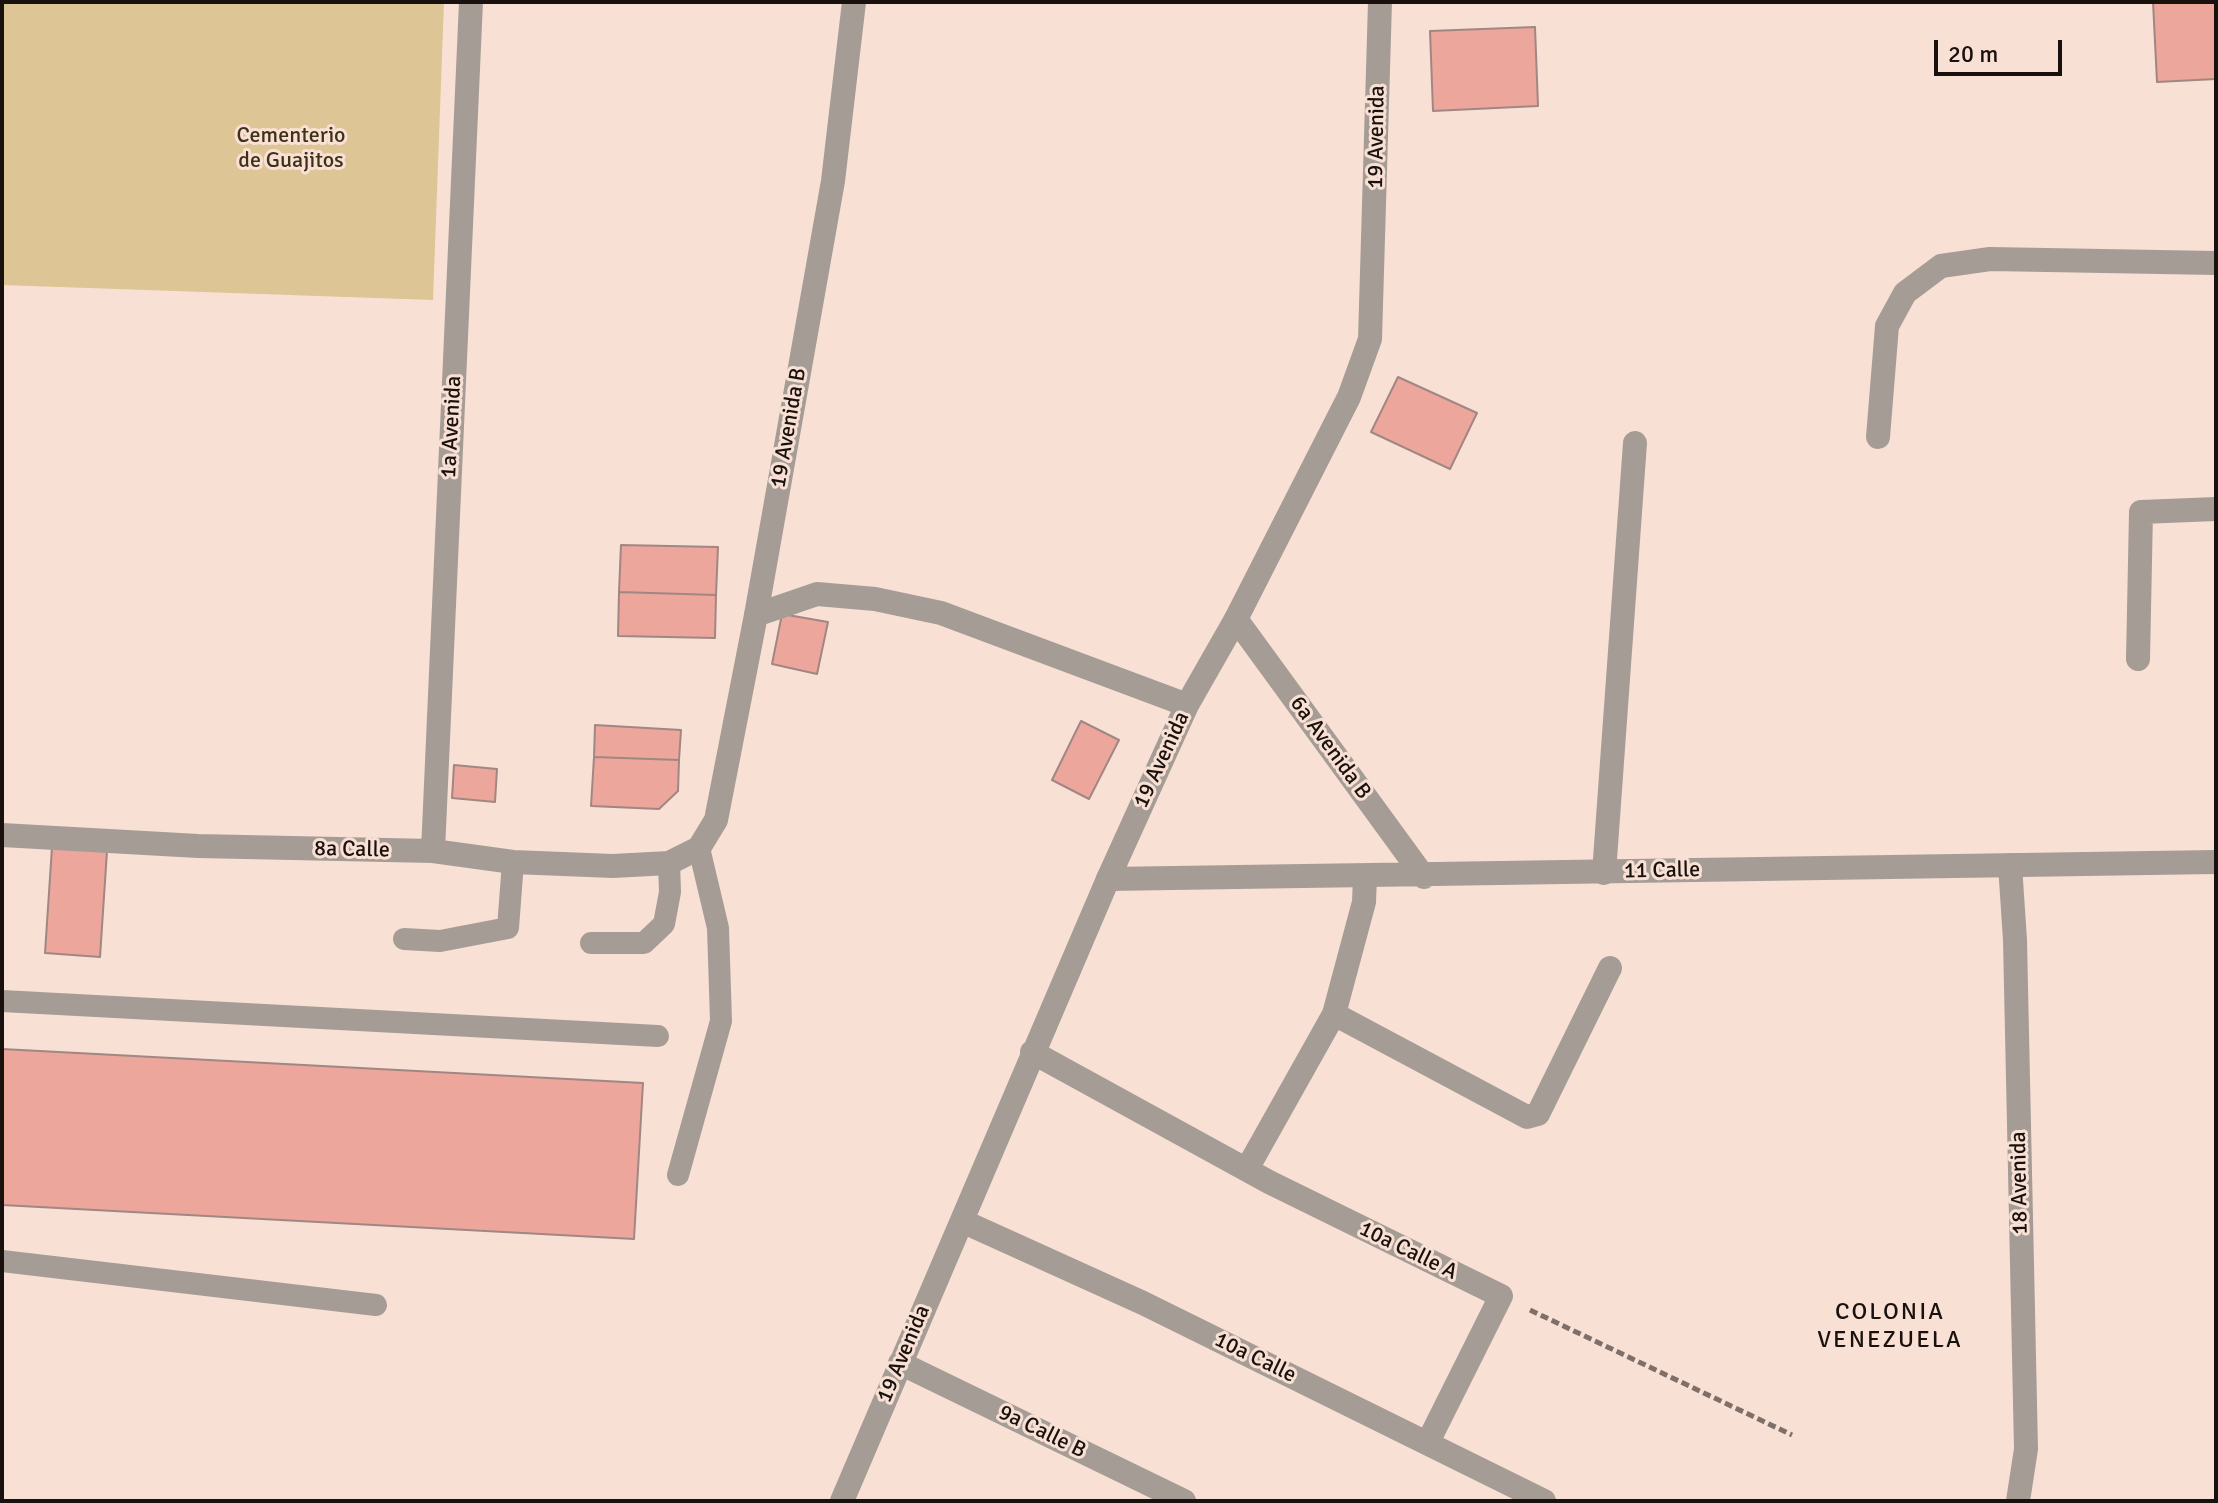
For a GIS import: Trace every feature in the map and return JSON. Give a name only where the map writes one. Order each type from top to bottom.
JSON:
[{"type":"street","name":"1a Avenida","points":[[433,851],[471,2]]},
{"type":"street","name":"19 Avenida B","points":[[699,848],[716,820],[756,615],[833,181],[854,2]]},
{"type":"street","name":"19 Avenida","points":[[842,1501],[1032,1052],[1187,705],[1236,619],[1349,397],[1370,339],[1380,2]]},
{"type":"street","points":[[1878,437],[1887,326],[1905,293],[1941,266],[1990,259],[2216,263]]},
{"type":"street","points":[[1604,873],[1635,443]]},
{"type":"street","points":[[2138,659],[2141,512],[2216,509]]},
{"type":"street","points":[[756,615],[817,594],[875,599],[941,613],[1187,705]]},
{"type":"street","name":"6a Avenida B","points":[[1236,619],[1424,877]]},
{"type":"street","name":"8a Calle","points":[[2,835],[198,846],[433,851],[513,862],[613,866],[669,863],[699,848]]},
{"type":"street","name":"11 Calle","points":[[1108,879],[1424,877],[2216,862]]},
{"type":"street","name":"18 Avenida","points":[[2010,865],[2015,940],[2026,1449],[2018,1501]]},
{"type":"street","points":[[1247,1169],[1334,1014],[1364,902],[1365,877]]},
{"type":"street","points":[[1334,1014],[1533,1117],[1538,1114],[1610,968]]},
{"type":"street","name":"10a Calle A","points":[[1032,1052],[1247,1169],[1501,1296]]},
{"type":"street","name":"10a Calle","points":[[962,1221],[1143,1303],[1544,1501]]},
{"type":"street","points":[[1428,1442],[1501,1296]]},
{"type":"street","name":"9a Calle B","points":[[900,1363],[1184,1501]]},
{"type":"lane","points":[[678,1175],[721,1021],[718,928],[699,848]]},
{"type":"lane","points":[[404,939],[440,941],[508,928],[513,862]]},
{"type":"lane","points":[[591,943],[644,943],[664,924],[670,892],[669,863]]},
{"type":"lane","points":[[2,1001],[658,1036]]},
{"type":"lane","points":[[2,1261],[376,1305]]},
{"type":"path","points":[[1501,1296],[1792,1435]]},
{"type":"green space","name":"Cementerio de Guajitos","points":[[2,2],[444,2],[433,300],[2,285]]},
{"type":"building","points":[[2153,2],[2216,2],[2216,79],[2157,82]]},
{"type":"building","points":[[1535,27],[1538,106],[1433,111],[1430,31]]},
{"type":"building","points":[[1398,377],[1477,413],[1450,469],[1371,432]]},
{"type":"building","points":[[621,545],[718,547],[716,595],[619,592]]},
{"type":"building","points":[[619,592],[716,595],[715,638],[618,636]]},
{"type":"building","points":[[782,614],[828,622],[817,674],[772,664]]},
{"type":"building","points":[[1081,721],[1119,740],[1089,799],[1052,780]]},
{"type":"building","points":[[595,725],[681,730],[679,760],[594,757]]},
{"type":"building","points":[[594,757],[679,760],[678,791],[659,809],[591,806]]},
{"type":"building","points":[[454,765],[497,769],[495,802],[452,798]]},
{"type":"building","points":[[52,847],[107,851],[100,957],[45,953]]},
{"type":"building","points":[[2,1049],[643,1083],[634,1239],[2,1205]]},
{"type":"district","name":"COLONIA VENEZUELA","points":[[1890,1327]]}]
